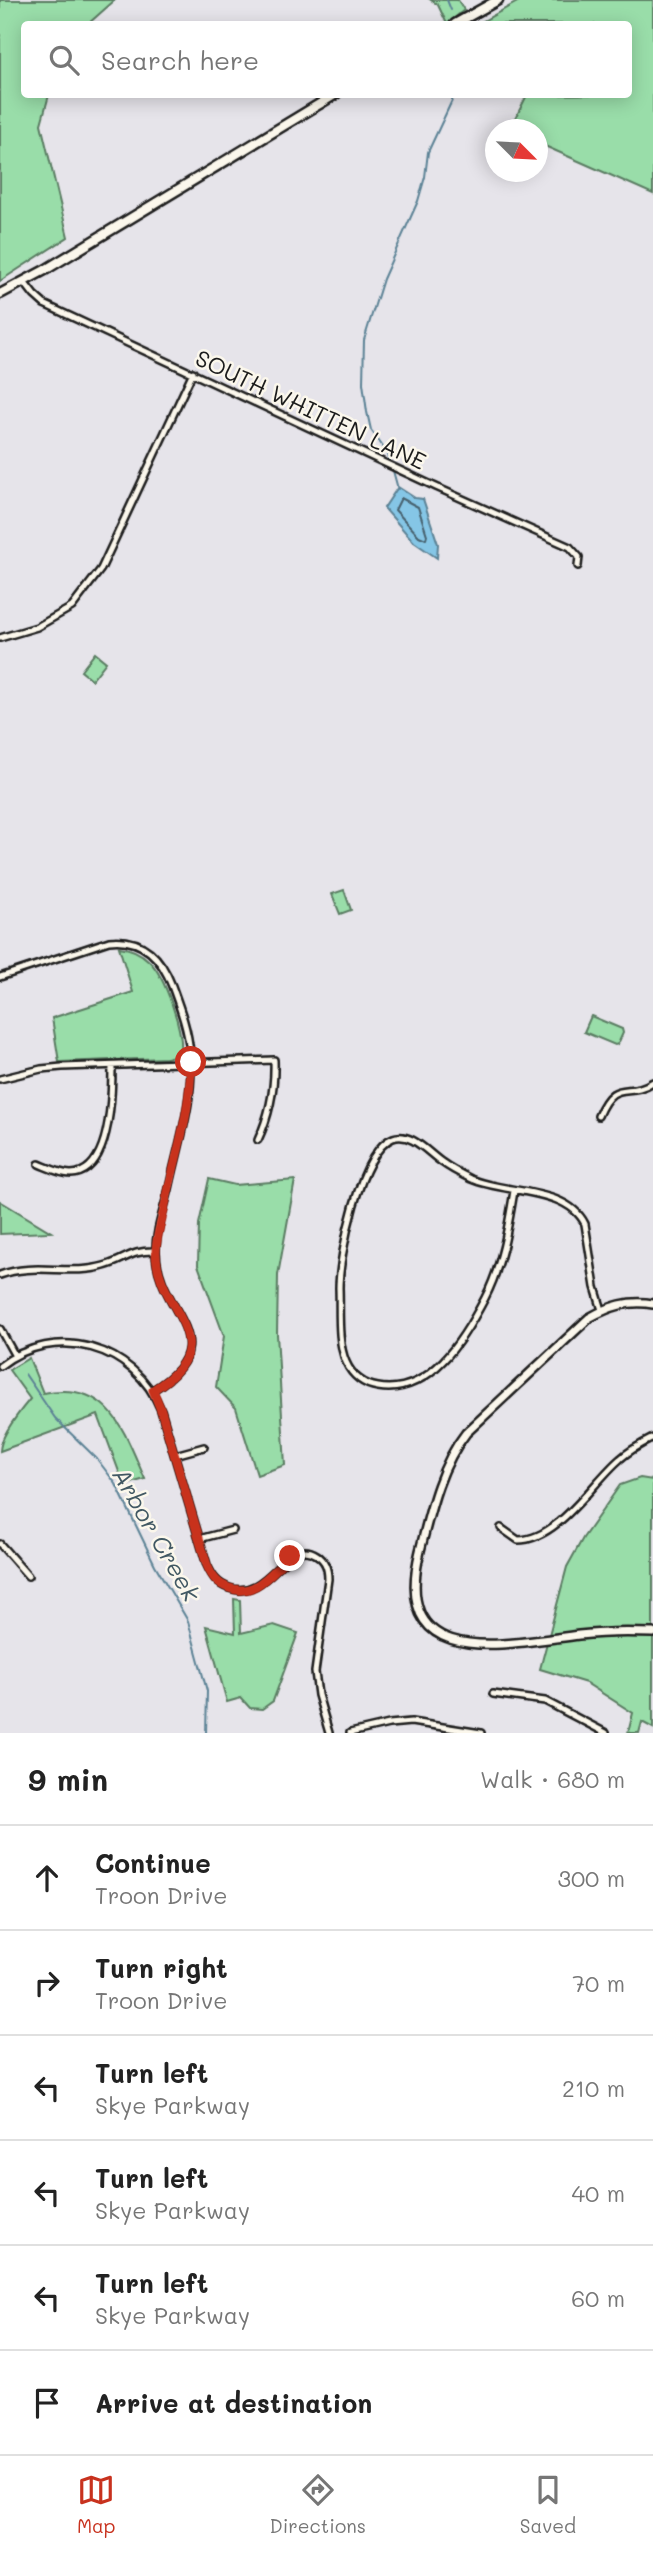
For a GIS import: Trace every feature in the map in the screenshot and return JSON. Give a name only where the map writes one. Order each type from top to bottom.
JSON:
[{"type":"main road","points":[[460,21],[498,0]]},
{"type":"main road","points":[[0,294],[329,98]]},
{"type":"street","name":"SOUTH WHITTEN LANE","points":[[24,282],[44,304],[570,547],[579,557],[578,566]]},
{"type":"street","points":[[0,638],[37,627],[72,607],[101,569],[193,372]]},
{"type":"street","points":[[0,977],[107,942],[123,940],[142,946],[161,962],[170,980],[186,1027],[191,1062],[189,1095],[156,1251],[162,1281],[186,1328],[189,1342],[186,1359],[178,1371],[153,1390]]},
{"type":"street","points":[[0,1079],[41,1069],[274,1060],[272,1100],[258,1140]]},
{"type":"street","points":[[40,1164],[69,1174],[85,1170],[95,1161],[101,1149],[111,1107],[112,1066]]},
{"type":"street","points":[[611,1082],[617,1091]]},
{"type":"street","points":[[598,1116],[607,1098],[617,1091],[642,1088],[653,1082]]},
{"type":"street","points":[[514,1191],[506,1237],[493,1279],[469,1326],[449,1354],[428,1375],[407,1387],[377,1387],[356,1376],[348,1366],[343,1349],[339,1273],[354,1205],[375,1152],[390,1139],[405,1138],[471,1179],[514,1191],[554,1198],[571,1205],[581,1216],[588,1238],[597,1299],[602,1310]]},
{"type":"street","points":[[0,1275],[25,1269],[92,1269],[106,1266],[136,1252],[156,1251]]},
{"type":"street","points":[[653,1304],[635,1302],[602,1310],[578,1327],[480,1419],[455,1448],[445,1468],[425,1531],[416,1569],[415,1594],[420,1613],[431,1628],[448,1640],[464,1644],[521,1642],[599,1633],[653,1633]]},
{"type":"street","points":[[0,1329],[15,1356]]},
{"type":"street","points":[[0,1366],[15,1356],[54,1344],[86,1345],[120,1358],[153,1390],[207,1565],[222,1586],[248,1590],[262,1583],[296,1553],[312,1553],[325,1563],[328,1579],[315,1672],[318,1695],[330,1733]]},
{"type":"street","points":[[501,1528],[518,1540],[527,1540],[542,1534],[569,1511],[619,1460],[653,1438]]},
{"type":"street","points":[[175,1455],[205,1447]]},
{"type":"street","points":[[200,1539],[233,1530]]},
{"type":"street","points":[[0,1544],[28,1576]]},
{"type":"street","points":[[493,1693],[545,1702],[606,1733]]},
{"type":"street","points":[[350,1733],[411,1722],[481,1733]]},
{"type":"green space","points":[[0,0],[115,0],[91,21],[21,21],[21,98],[48,98],[41,124],[68,237],[0,281]]},
{"type":"green space","points":[[431,0],[458,0],[464,10],[451,21],[446,21],[438,5]]},
{"type":"green space","points":[[521,0],[653,0],[653,194],[548,147],[548,119],[515,119],[526,98],[632,98],[632,21],[483,21]]},
{"type":"green space","points":[[95,653],[106,662],[92,680],[81,671]]},
{"type":"green space","points":[[344,890],[351,910],[340,914],[332,894]]},
{"type":"green space","points":[[119,947],[142,955],[155,968],[167,991],[180,1032],[181,1054],[166,1058],[59,1062],[52,1018],[133,992]]},
{"type":"green space","points":[[591,1016],[622,1029],[618,1044],[584,1032]]},
{"type":"green space","points":[[209,1179],[235,1185],[295,1180],[278,1275],[277,1334],[285,1465],[257,1475],[236,1408],[216,1387],[224,1336],[198,1265],[199,1224]]},
{"type":"green space","points":[[0,1201],[51,1232],[0,1234]]},
{"type":"green space","points":[[29,1358],[43,1393],[65,1391],[84,1394],[111,1412],[145,1479],[124,1485],[98,1415],[0,1451],[7,1431],[30,1399],[9,1370]]},
{"type":"green space","points":[[640,1478],[653,1480],[653,1728],[642,1722],[639,1733],[628,1733],[633,1713],[586,1683],[540,1669],[567,1567],[583,1538],[620,1485]]},
{"type":"green space","points":[[234,1599],[240,1600],[241,1633],[274,1625],[298,1633],[273,1701],[262,1709],[250,1708],[241,1698],[227,1702],[206,1626],[235,1633]]},
{"type":"water","points":[[398,487],[415,498],[423,499],[438,544],[437,558],[414,542],[384,508]]},
{"type":"waterway","points":[[447,0],[451,10]]},
{"type":"waterway","points":[[390,462],[388,454],[371,430],[367,412],[363,383],[364,340],[383,279],[418,201],[428,152],[453,98]]},
{"type":"waterway","points":[[392,467],[398,489]]},
{"type":"waterway","name":"Arbor Creek","points":[[25,1374],[55,1418],[97,1459],[116,1484],[155,1565],[188,1621],[207,1691],[206,1733]]},
{"type":"route","points":[[191,1062],[189,1095],[156,1251],[162,1281],[186,1328],[189,1342],[186,1359],[178,1371],[153,1390],[207,1565],[214,1578],[222,1586],[248,1590],[262,1583],[290,1556]]}]
